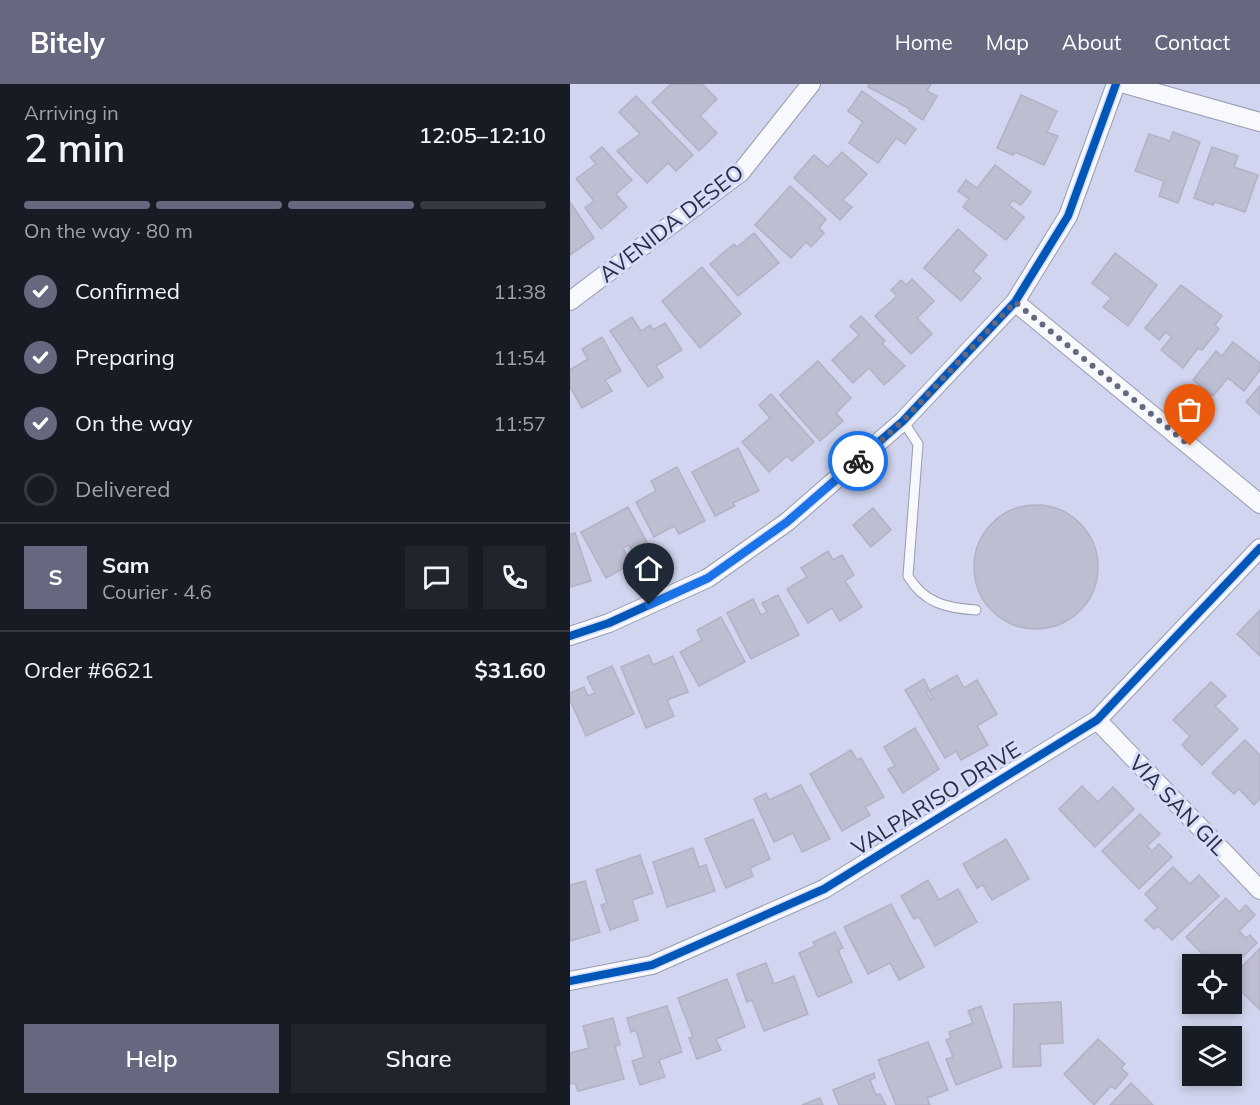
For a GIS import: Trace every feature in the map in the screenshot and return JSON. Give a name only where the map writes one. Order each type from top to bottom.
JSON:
[{"type":"street","name":"AVENIDA DESEO","points":[[570,301],[741,172],[811,84]]},
{"type":"street","points":[[570,636],[609,623],[708,578],[787,522],[903,421],[1015,302],[1068,216],[1116,84]]},
{"type":"street","points":[[1125,84],[1260,123]]},
{"type":"street","points":[[1015,302],[1260,504]]},
{"type":"street","name":"VALPARISO DRIVE","points":[[570,981],[652,965],[824,889],[1097,720],[1260,548]]},
{"type":"street","name":"VIA SAN GIL","points":[[1097,720],[1260,890]]},
{"type":"lane","points":[[903,421],[918,444],[908,576],[928,600],[942,606],[976,610]]},
{"type":"building","points":[[671,84],[702,84],[717,99],[700,116],[717,133],[699,151],[652,102]]},
{"type":"building","points":[[869,84],[931,84],[927,91],[937,96],[923,120],[909,111],[910,109],[868,87]]},
{"type":"building","points":[[862,91],[916,129],[905,144],[896,138],[878,163],[849,143],[863,122],[848,111]]},
{"type":"building","points":[[1021,95],[1057,111],[1047,132],[1058,136],[1044,165],[1015,152],[1013,155],[997,148]]},
{"type":"building","points":[[636,96],[693,155],[676,171],[668,163],[647,183],[617,151],[640,134],[619,112]]},
{"type":"building","points":[[1173,132],[1200,142],[1178,203],[1159,196],[1164,181],[1135,171],[1149,134],[1170,141]]},
{"type":"building","points":[[602,147],[632,180],[616,194],[627,207],[601,229],[585,208],[594,201],[576,179],[596,164],[590,157]]},
{"type":"building","points":[[1212,147],[1238,156],[1234,167],[1258,175],[1245,212],[1194,198]]},
{"type":"building","points":[[842,152],[867,174],[843,200],[852,207],[840,220],[794,178],[814,155],[828,167]]},
{"type":"building","points":[[995,165],[1031,192],[1021,205],[1013,200],[1009,205],[1024,217],[1006,240],[963,207],[969,199],[958,191],[966,180],[977,188]]},
{"type":"building","points":[[790,186],[826,219],[819,228],[824,233],[811,247],[806,242],[791,258],[755,225]]},
{"type":"building","points":[[570,202],[594,238],[570,255]]},
{"type":"building","points":[[958,229],[987,255],[973,271],[981,278],[961,301],[924,268]]},
{"type":"building","points":[[754,233],[779,263],[738,296],[710,264],[734,244],[737,247]]},
{"type":"building","points":[[1115,253],[1157,285],[1128,326],[1103,307],[1111,298],[1092,283]]},
{"type":"building","points":[[702,267],[741,314],[700,348],[662,301]]},
{"type":"building","points":[[912,279],[934,301],[917,318],[932,334],[911,354],[875,316],[897,296],[891,290],[901,280],[906,285]]},
{"type":"building","points":[[1181,285],[1222,316],[1215,325],[1219,329],[1202,350],[1198,348],[1183,368],[1161,350],[1172,337],[1166,332],[1159,340],[1145,328]]},
{"type":"building","points":[[861,316],[885,341],[882,344],[905,366],[884,385],[869,368],[853,383],[832,360],[859,335],[850,326]]},
{"type":"building","points":[[632,317],[641,331],[650,325],[653,330],[665,323],[682,350],[656,366],[663,377],[648,387],[610,331]]},
{"type":"building","points":[[602,337],[621,371],[605,380],[612,391],[582,408],[570,387],[570,370],[588,359],[582,349]]},
{"type":"building","points":[[1233,342],[1260,363],[1260,370],[1244,391],[1228,378],[1213,396],[1193,380],[1216,351],[1222,356]]},
{"type":"building","points":[[818,361],[851,398],[836,413],[843,421],[820,441],[780,395]]},
{"type":"building","points":[[1260,386],[1260,415],[1246,402]]},
{"type":"building","points":[[771,394],[814,442],[792,461],[787,456],[769,472],[742,442],[770,418],[759,405]]},
{"type":"building","points":[[738,448],[759,491],[733,503],[735,506],[715,516],[692,472]]},
{"type":"building","points":[[677,467],[705,521],[679,534],[674,526],[654,537],[636,502],[656,491],[651,481]]},
{"type":"building","points":[[1036,505],[1060,510],[1080,523],[1093,543],[1098,567],[1093,591],[1080,611],[1060,624],[1036,629],[1012,624],[992,611],[979,591],[974,567],[979,543],[992,523],[1012,510]]},
{"type":"building","points":[[628,507],[649,546],[634,554],[629,545],[623,548],[631,564],[606,578],[581,532]]},
{"type":"building","points":[[873,508],[891,530],[871,547],[853,525]]},
{"type":"building","points":[[575,533],[591,581],[570,587],[570,534]]},
{"type":"building","points":[[828,551],[833,560],[842,555],[854,575],[845,581],[862,607],[840,621],[832,608],[808,623],[787,589],[807,577],[801,568]]},
{"type":"building","points":[[778,595],[799,635],[751,659],[727,613],[753,599],[761,615],[767,612],[762,603]]},
{"type":"building","points":[[1260,610],[1260,656],[1237,634]]},
{"type":"building","points":[[721,617],[745,662],[699,686],[680,652],[702,640],[697,630]]},
{"type":"building","points":[[649,655],[653,665],[673,656],[688,692],[667,700],[674,716],[646,728],[621,667]]},
{"type":"building","points":[[612,666],[634,714],[586,736],[570,700],[570,693],[584,687],[588,696],[595,693],[587,677]]},
{"type":"building","points":[[957,675],[964,688],[977,680],[997,714],[977,726],[988,745],[961,760],[956,751],[945,758],[905,690],[924,679],[929,689],[926,691],[931,700],[933,698],[929,691]]},
{"type":"building","points":[[1211,682],[1226,696],[1215,706],[1238,729],[1202,765],[1182,745],[1190,736],[1173,720]]},
{"type":"building","points":[[915,728],[939,769],[903,793],[888,769],[895,766],[884,747]]},
{"type":"building","points":[[1245,740],[1260,755],[1260,799],[1254,805],[1239,789],[1234,794],[1212,773]]},
{"type":"building","points":[[851,750],[857,760],[861,758],[884,797],[865,807],[870,815],[842,831],[810,774]]},
{"type":"building","points":[[801,785],[830,839],[802,852],[793,833],[774,842],[754,799],[766,793],[769,800]]},
{"type":"building","points":[[1082,786],[1098,802],[1113,787],[1134,809],[1095,847],[1059,809]]},
{"type":"building","points":[[1140,814],[1160,834],[1147,846],[1152,851],[1159,844],[1172,857],[1139,889],[1102,851]]},
{"type":"building","points":[[753,819],[770,859],[750,868],[753,876],[726,888],[705,839]]},
{"type":"building","points":[[1006,839],[1029,879],[992,900],[983,885],[977,888],[963,864]]},
{"type":"building","points":[[693,848],[699,867],[706,865],[715,891],[667,907],[653,862]]},
{"type":"building","points":[[640,855],[653,893],[632,900],[638,920],[610,930],[601,905],[607,903],[596,870]]},
{"type":"building","points":[[1173,867],[1190,884],[1199,875],[1219,896],[1172,940],[1158,926],[1154,929],[1145,920],[1158,908],[1145,894]]},
{"type":"building","points":[[928,880],[939,900],[958,889],[977,922],[935,946],[919,917],[914,919],[901,896]]},
{"type":"building","points":[[585,881],[600,932],[570,941],[570,885]]},
{"type":"building","points":[[1226,898],[1239,912],[1246,905],[1255,915],[1239,931],[1246,938],[1250,935],[1257,943],[1242,957],[1242,954],[1202,954],[1186,937]]},
{"type":"building","points":[[891,904],[924,967],[899,980],[890,963],[868,974],[844,927]]},
{"type":"building","points":[[835,932],[843,948],[838,950],[852,982],[818,997],[799,953],[815,946],[813,942]]},
{"type":"building","points":[[1260,948],[1260,1010],[1242,992],[1242,967]]},
{"type":"building","points":[[766,963],[774,984],[794,976],[808,1014],[764,1031],[752,1000],[747,1002],[737,974]]},
{"type":"building","points":[[727,979],[745,1027],[716,1039],[721,1050],[697,1059],[689,1038],[693,1037],[678,998]]},
{"type":"building","points":[[1061,1002],[1063,1043],[1040,1044],[1041,1066],[1013,1067],[1014,1004]]},
{"type":"building","points":[[667,1006],[682,1052],[659,1060],[665,1077],[640,1085],[632,1061],[644,1057],[636,1030],[631,1032],[627,1018]]},
{"type":"building","points":[[981,1006],[1002,1067],[956,1085],[946,1059],[953,1057],[946,1040],[951,1038],[949,1032],[973,1023],[968,1011]]},
{"type":"building","points":[[613,1018],[620,1045],[615,1046],[624,1079],[578,1091],[575,1083],[570,1084],[570,1053],[589,1048],[583,1026]]},
{"type":"building","points":[[1098,1039],[1125,1064],[1121,1068],[1128,1074],[1115,1089],[1111,1086],[1094,1105],[1064,1074]]},
{"type":"building","points":[[928,1042],[948,1090],[927,1098],[930,1105],[896,1105],[878,1060]]},
{"type":"building","points":[[874,1073],[875,1078],[870,1080],[876,1095],[880,1094],[886,1105],[839,1105],[833,1090]]},
{"type":"building","points":[[1131,1083],[1153,1105],[1110,1105]]},
{"type":"building","points":[[820,1098],[823,1105],[802,1105]]},
{"type":"cycle path","points":[[570,636],[609,623],[708,578],[787,522],[903,421],[1015,302],[1068,216],[1116,84]]},
{"type":"cycle path","points":[[570,981],[652,965],[824,889],[1097,720],[1260,548]]},
{"type":"way so far","points":[[858,461],[903,421],[1015,302],[1190,446]]},
{"type":"route","points":[[649,605],[708,578],[787,522],[858,461]]}]
